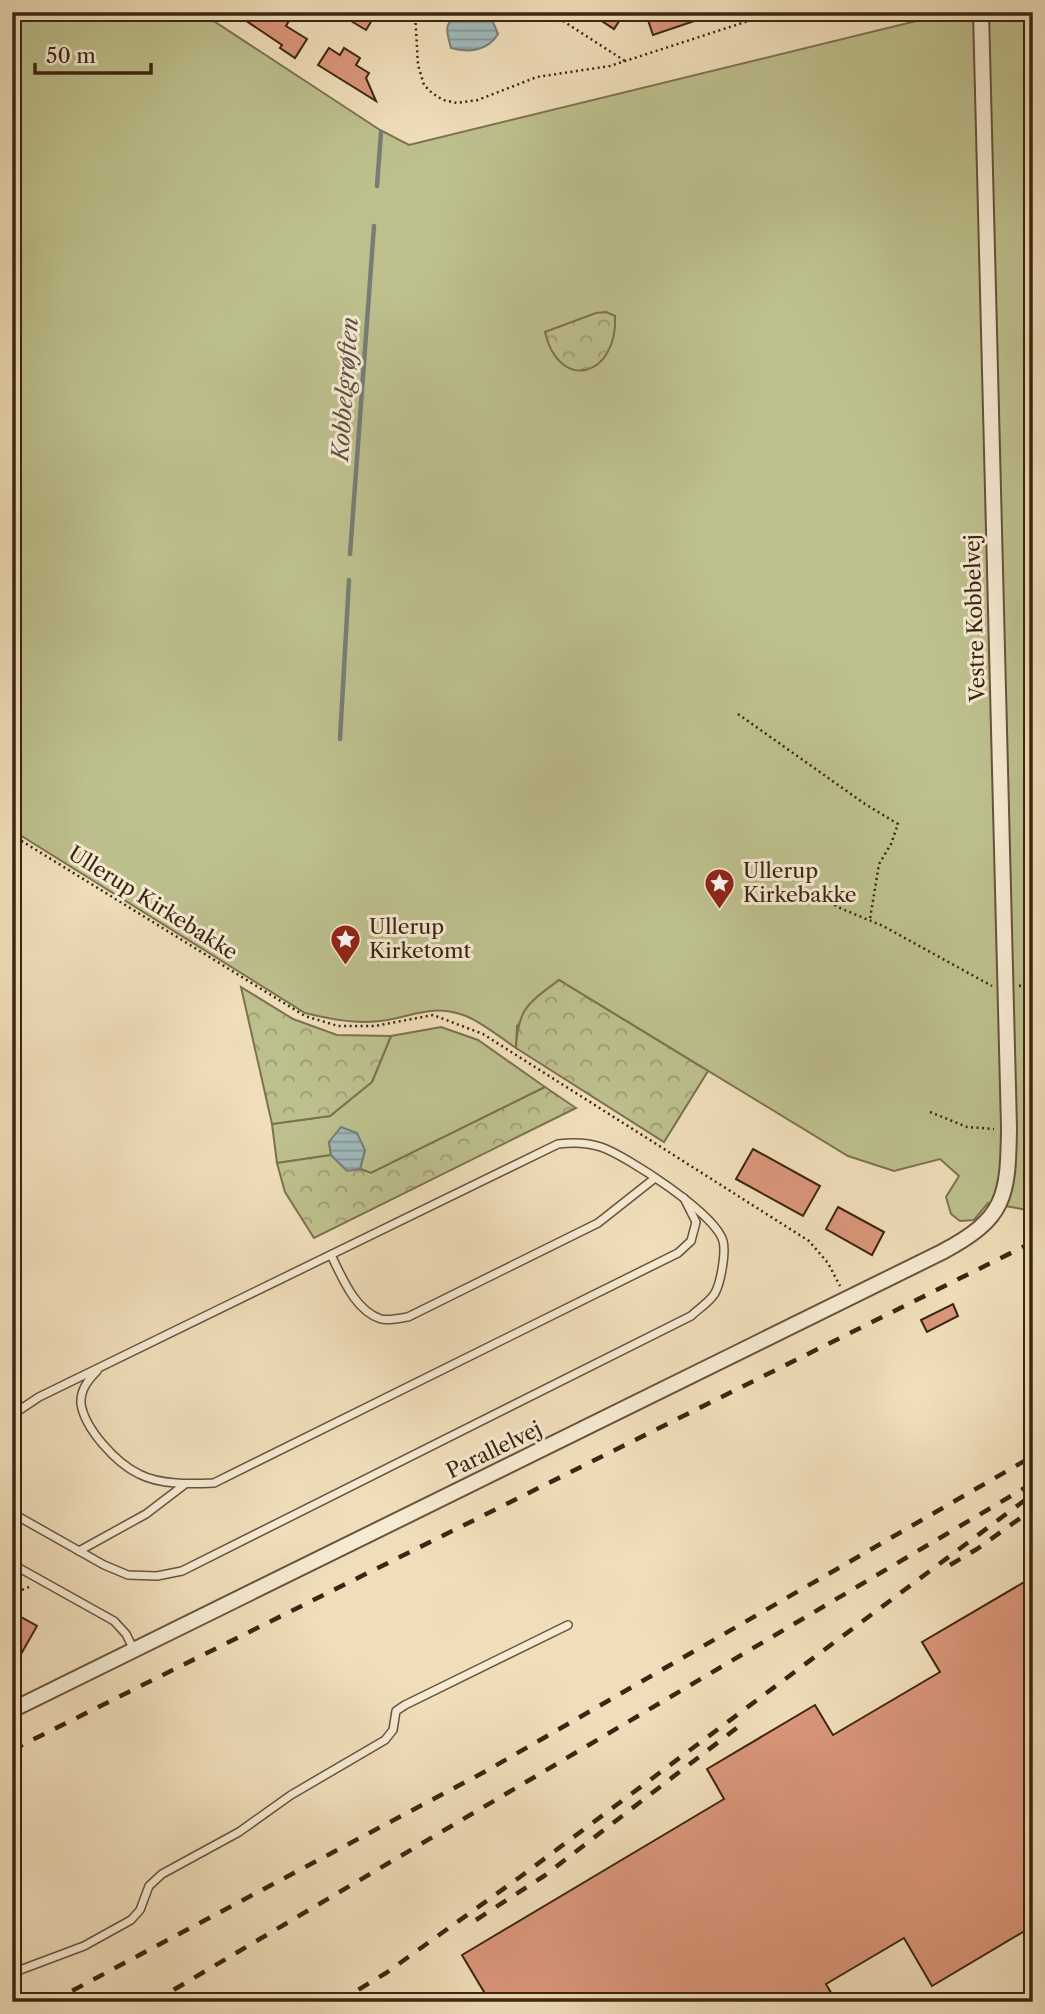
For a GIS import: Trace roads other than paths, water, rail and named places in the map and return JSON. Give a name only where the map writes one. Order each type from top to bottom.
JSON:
[{"type":"street","name":"Vestre Kobbelvej","points":[[981,12],[1009,1128],[1006,1187],[990,1220]]},
{"type":"street","name":"Parallelvej","points":[[12,1710],[965,1240],[990,1220]]},
{"type":"lane","points":[[12,1415],[39,1397],[558,1144],[579,1142],[603,1148],[655,1178],[682,1194],[709,1220],[723,1240],[722,1268],[714,1294],[691,1315],[182,1571],[157,1576],[128,1575],[12,1513]]},
{"type":"lane","points":[[331,1255],[346,1285],[363,1309],[382,1320],[408,1317],[598,1223],[655,1178]]},
{"type":"lane","points":[[100,1367],[85,1383],[81,1402],[89,1426],[111,1452],[139,1474],[184,1485],[214,1483],[678,1253],[691,1241],[696,1222],[682,1194]]},
{"type":"lane","points":[[79,1551],[146,1514],[184,1485]]},
{"type":"lane","points":[[12,1564],[120,1626],[134,1650]]},
{"type":"lane","points":[[12,1973],[84,1946],[131,1920],[140,1910],[149,1886],[162,1874],[239,1832],[291,1795],[384,1740],[393,1730],[396,1711],[405,1705],[568,1625]]},
{"type":"water","points":[[460,12],[483,12],[493,22],[498,34],[494,40],[477,49],[451,48],[448,24]]},
{"type":"water","points":[[341,1127],[357,1133],[365,1150],[360,1169],[347,1171],[331,1155],[329,1142]]},
{"type":"waterway","name":"Kobbelgrøften","points":[[377,186],[381,132]]},
{"type":"waterway","name":"Kobbelgrøften","points":[[350,554],[374,226]]},
{"type":"waterway","name":"Kobbelgrøften","points":[[340,739],[349,580]]},
{"type":"railway","points":[[12,1750],[1033,1242]]},
{"type":"railway","points":[[51,2002],[488,1770],[1033,1456]]},
{"type":"railway","points":[[153,2002],[1033,1483]]},
{"type":"railway","points":[[338,2002],[386,1973],[520,1877],[1033,1494]]},
{"type":"railway","points":[[950,1565],[1033,1509]]},
{"type":"railway","points":[[476,1920],[544,1876],[738,1727]]},
{"type":"place","name":"Ullerup Kirkebakke","points":[[720,910]]},
{"type":"place","name":"Ullerup Kirketomt","points":[[346,966]]}]
